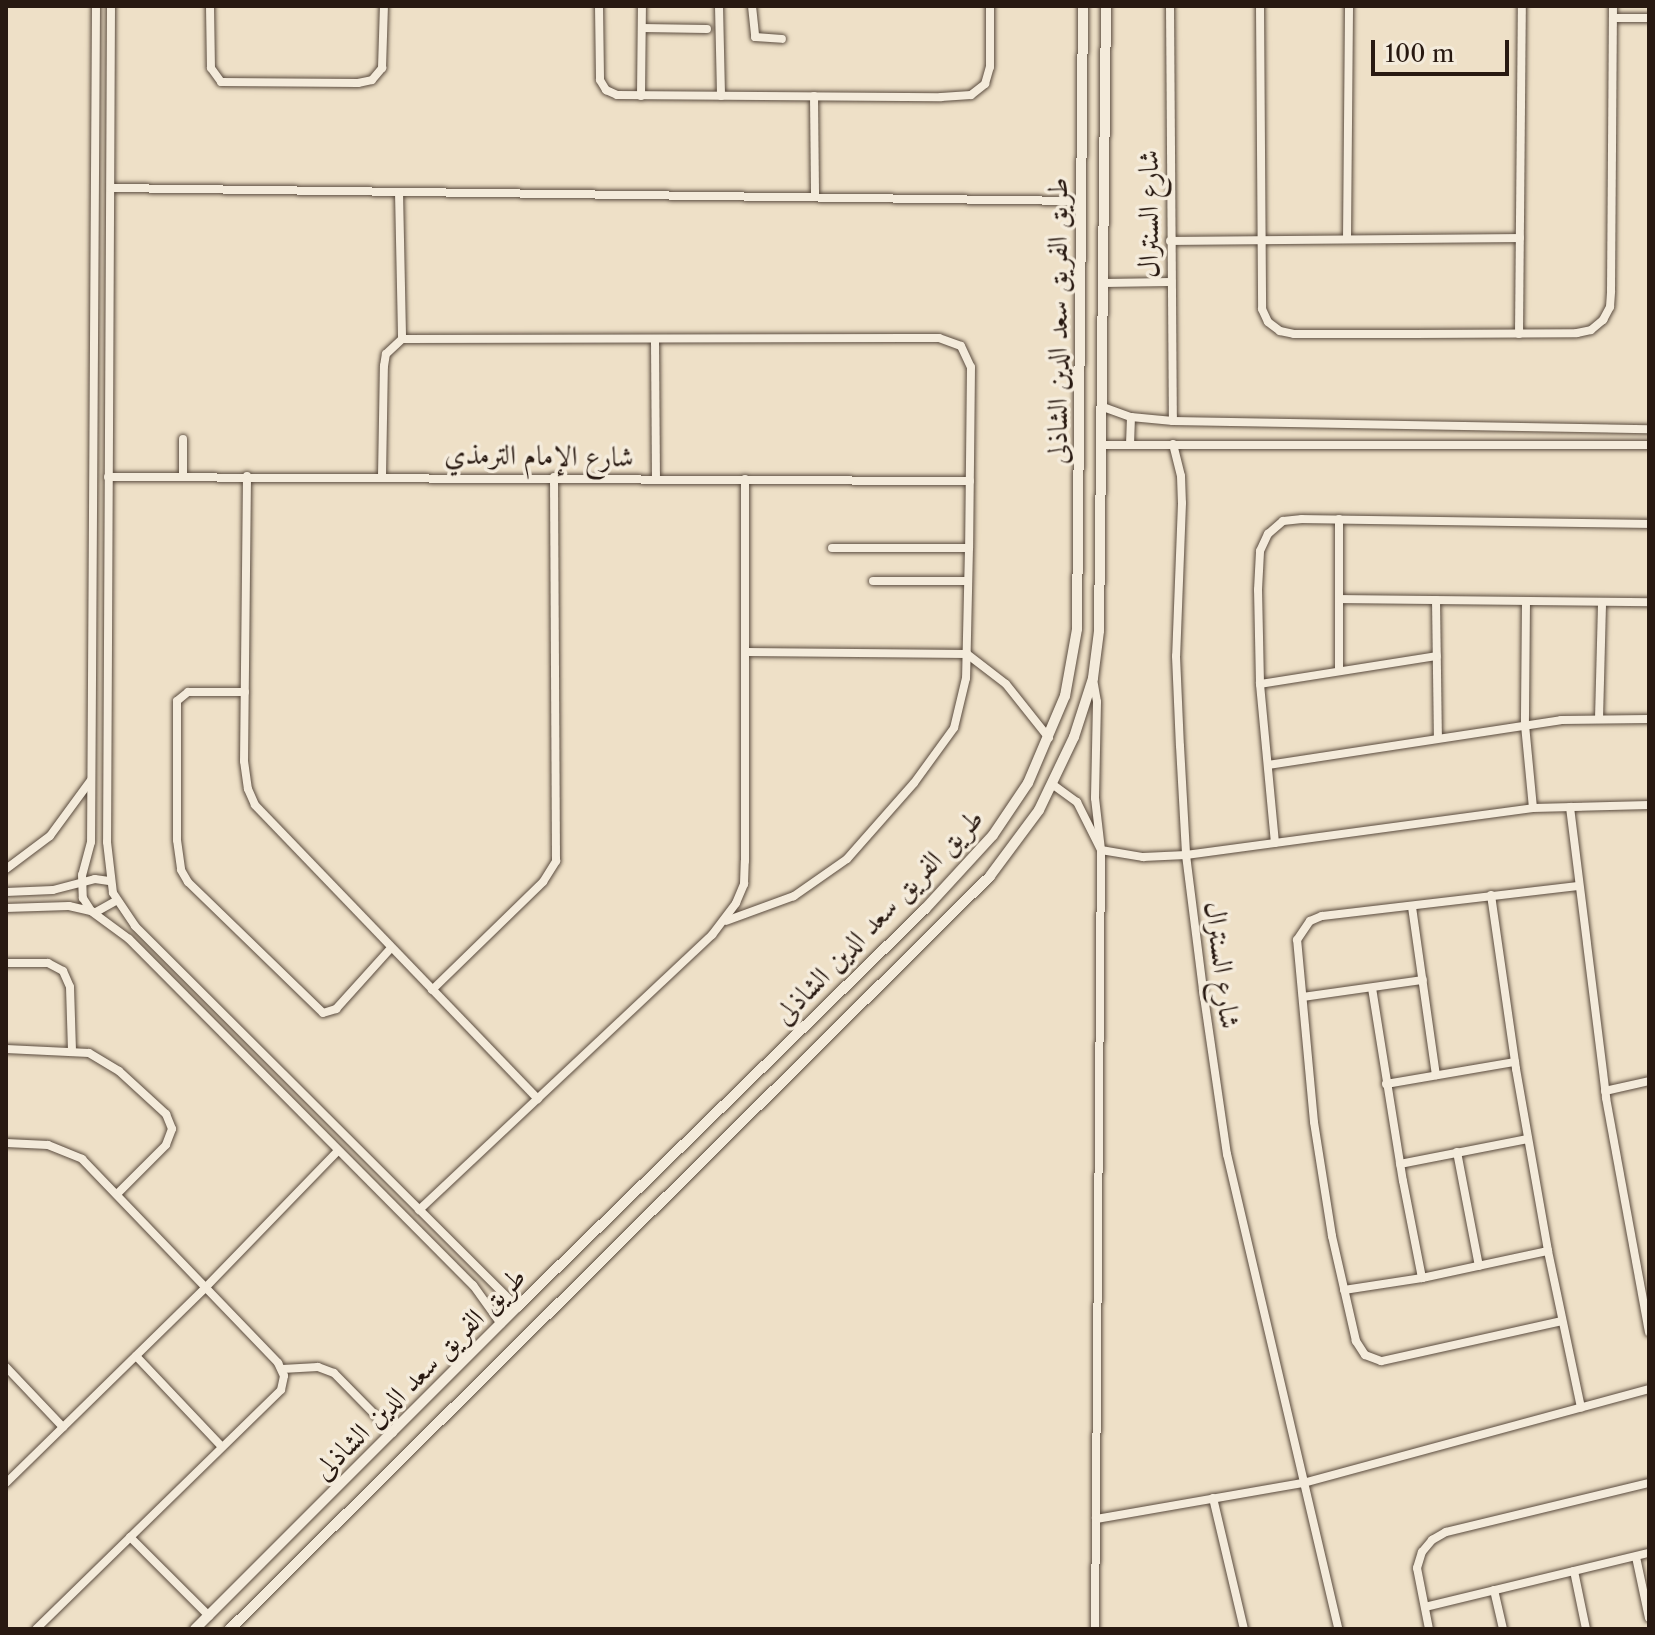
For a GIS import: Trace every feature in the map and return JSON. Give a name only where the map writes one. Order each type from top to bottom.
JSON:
[{"type":"street","points":[[96,6],[91,842],[81,883],[83,898],[91,911],[125,935],[473,1285],[501,1324]]},
{"type":"street","points":[[111,6],[107,517],[109,881],[116,901],[135,926],[517,1307]]},
{"type":"street","points":[[210,6],[211,68],[221,82],[358,83],[372,80],[382,68],[384,6]]},
{"type":"street","points":[[599,6],[600,80],[611,93],[641,96],[971,95],[988,76],[990,6]]},
{"type":"street","points":[[641,96],[642,6]]},
{"type":"street","points":[[719,6],[721,96]]},
{"type":"street","points":[[752,6],[755,37],[782,39]]},
{"type":"street","name":"شارع السنترال","points":[[1170,6],[1173,421]]},
{"type":"street","points":[[1260,6],[1262,309],[1268,322],[1280,331],[1519,334],[1591,330],[1603,320],[1610,307],[1613,6]]},
{"type":"street","points":[[1347,239],[1349,6]]},
{"type":"street","points":[[1519,334],[1522,6]]},
{"type":"street","name":"طريق الفريق سعد الدين الشاذلى","points":[[195,1629],[517,1307],[925,909],[993,835],[1028,783],[1050,739],[1073,663],[1078,617],[1083,8]]},
{"type":"street","name":"طريق الفريق سعد الدين الشاذلى","points":[[230,1629],[990,876],[1023,833],[1052,784],[1074,737],[1093,678],[1099,631],[1106,9]]},
{"type":"street","points":[[1613,18],[1649,18]]},
{"type":"street","points":[[642,28],[707,29]]},
{"type":"street","points":[[95,52],[111,52]]},
{"type":"street","points":[[814,96],[815,196]]},
{"type":"street","points":[[95,143],[111,143]]},
{"type":"street","points":[[111,188],[1082,201]]},
{"type":"street","points":[[399,192],[402,339]]},
{"type":"street","points":[[1170,241],[1520,238]]},
{"type":"street","points":[[95,246],[110,246]]},
{"type":"street","points":[[1104,283],[1170,282]]},
{"type":"street","points":[[382,476],[384,366],[392,345],[402,339],[951,339],[961,346],[971,367],[969,548],[967,654],[962,703],[954,728],[941,750],[847,859],[794,896],[726,921]]},
{"type":"street","points":[[655,340],[656,478]]},
{"type":"street","points":[[1103,407],[1131,417],[1173,421],[1649,429]]},
{"type":"street","points":[[1130,445],[1131,417]]},
{"type":"street","points":[[94,432],[108,433]]},
{"type":"street","points":[[183,439],[183,476]]},
{"type":"street","name":"شارع السنترال","points":[[1173,444],[1181,476],[1182,503],[1176,656],[1186,855],[1227,1154],[1338,1629]]},
{"type":"street","points":[[1101,445],[1649,445]]},
{"type":"street","points":[[247,476],[244,761],[248,789],[255,805],[538,1099]]},
{"type":"street","name":"شارع الإمام الترمذي","points":[[108,477],[970,481]]},
{"type":"street","points":[[432,990],[543,882],[556,861],[554,477]]},
{"type":"street","points":[[419,1210],[726,921],[736,903],[745,873],[745,479]]},
{"type":"street","points":[[1080,489],[1090,501],[1102,493]]},
{"type":"street","points":[[93,517],[107,517]]},
{"type":"street","points":[[1275,843],[1260,684],[1258,590],[1260,551],[1268,534],[1283,521],[1339,519],[1649,524]]},
{"type":"street","points":[[1339,519],[1339,671]]},
{"type":"street","points":[[1080,534],[1086,526],[1093,525],[1101,538]]},
{"type":"street","points":[[832,548],[969,548]]},
{"type":"street","points":[[873,581],[968,581]]},
{"type":"street","points":[[1339,599],[1649,602]]},
{"type":"street","points":[[1436,600],[1438,738]]},
{"type":"street","points":[[1526,601],[1525,725],[1533,808]]},
{"type":"street","points":[[1599,719],[1602,602]]},
{"type":"street","points":[[746,652],[967,654],[1006,684],[1050,739]]},
{"type":"street","points":[[1260,684],[1437,656]]},
{"type":"street","points":[[1093,678],[1097,702],[1095,798],[1101,850],[1095,1629]]},
{"type":"street","points":[[245,692],[188,692],[177,701],[177,840],[181,870],[188,882],[323,1013],[336,1009],[391,948]]},
{"type":"street","points":[[1268,765],[1525,725],[1599,719],[1649,719]]},
{"type":"street","points":[[6,869],[59,825],[91,780]]},
{"type":"street","points":[[1052,784],[1077,802],[1101,850],[1122,856],[1186,855],[1533,808],[1649,805]]},
{"type":"street","points":[[1570,807],[1605,1091],[1649,1332]]},
{"type":"street","points":[[91,842],[107,842]]},
{"type":"street","points":[[6,892],[51,891],[95,879],[109,881]]},
{"type":"street","points":[[1562,1321],[1381,1361],[1365,1355],[1356,1341],[1344,1290],[1314,1122],[1297,940],[1310,921],[1322,916],[1578,886]]},
{"type":"street","points":[[51,891],[56,898],[54,907]]},
{"type":"street","points":[[1491,895],[1528,1139],[1581,1408]]},
{"type":"street","points":[[6,908],[54,907],[91,911],[105,910],[116,901]]},
{"type":"street","points":[[1412,907],[1436,1075]]},
{"type":"street","points":[[125,935],[126,926],[135,926]]},
{"type":"street","points":[[6,963],[48,963],[63,971],[70,987],[72,1050]]},
{"type":"street","points":[[1303,997],[1423,980]]},
{"type":"street","points":[[1372,988],[1386,1084],[1422,1278]]},
{"type":"street","points":[[838,994],[834,1005],[837,1010],[851,1014]]},
{"type":"street","points":[[807,1023],[821,1026],[824,1041]]},
{"type":"street","points":[[6,1049],[72,1050],[105,1060],[170,1121],[172,1129],[166,1145],[118,1193]]},
{"type":"street","points":[[1386,1084],[1515,1062]]},
{"type":"street","points":[[1605,1091],[1649,1081]]},
{"type":"street","points":[[282,1094],[289,1093],[292,1084]]},
{"type":"street","points":[[294,1106],[296,1098],[303,1096]]},
{"type":"street","points":[[1400,1164],[1528,1139]]},
{"type":"street","points":[[6,1143],[48,1145],[82,1159],[118,1193],[282,1369],[281,1390],[36,1629]]},
{"type":"street","points":[[6,1483],[206,1287],[338,1151]]},
{"type":"street","points":[[1457,1152],[1479,1266]]},
{"type":"street","points":[[373,1187],[383,1175]]},
{"type":"street","points":[[1344,1290],[1422,1278],[1548,1251]]},
{"type":"street","points":[[473,1285],[483,1274]]},
{"type":"street","points":[[136,1356],[222,1447]]},
{"type":"street","points":[[6,1367],[63,1427]]},
{"type":"street","points":[[282,1369],[318,1367],[334,1373],[393,1433]]},
{"type":"street","points":[[1096,1519],[1303,1483],[1649,1389]]},
{"type":"street","points":[[1429,1629],[1417,1568],[1422,1552],[1432,1540],[1446,1532],[1649,1483]]},
{"type":"street","points":[[1213,1498],[1244,1629]]},
{"type":"street","points":[[130,1537],[209,1616]]},
{"type":"street","points":[[1425,1607],[1649,1553]]},
{"type":"street","points":[[1636,1557],[1649,1618]]},
{"type":"street","points":[[1574,1571],[1586,1629]]},
{"type":"street","points":[[1494,1590],[1503,1629]]}]
